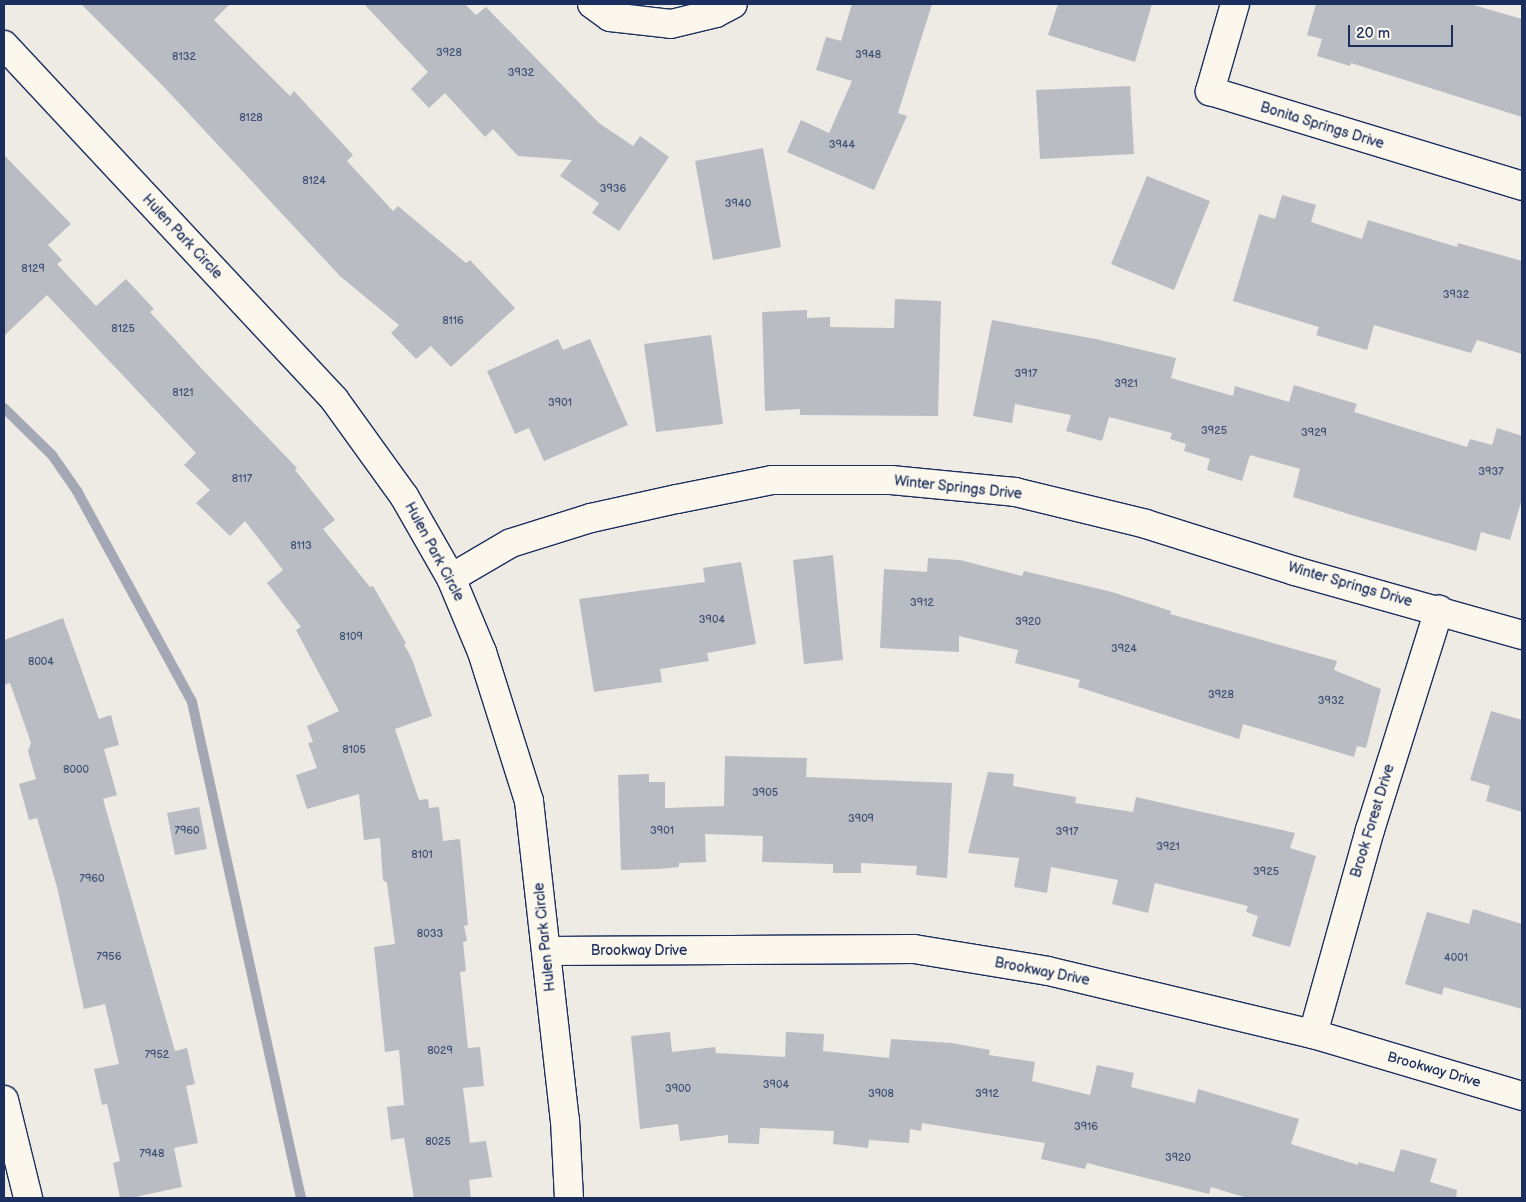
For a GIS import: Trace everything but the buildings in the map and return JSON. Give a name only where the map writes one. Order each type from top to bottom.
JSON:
[{"type":"street","points":[[592,4],[610,17],[671,24],[716,13],[732,4]]},
{"type":"street","name":"Bonita Springs Drive","points":[[1235,4],[1210,91],[1522,186]]},
{"type":"street","name":"Hulen Park Circle","points":[[4,45],[334,400],[404,496],[451,578],[482,652],[529,801],[565,1120],[569,1198]]},
{"type":"street","name":"Winter Springs Drive","points":[[451,578],[511,543],[620,512],[772,480],[891,480],[1015,492],[1146,524],[1295,570],[1522,634]]},
{"type":"street","name":"Brook Forest Drive","points":[[1313,1034],[1370,830],[1439,610]]},
{"type":"street","name":"Brookway Drive","points":[[547,951],[914,949],[1048,971],[1313,1034],[1522,1096]]},
{"type":"street","points":[[4,1100],[28,1198]]},
{"type":"waterway","points":[[4,408],[52,455],[77,491],[192,702],[301,1198]]}]
